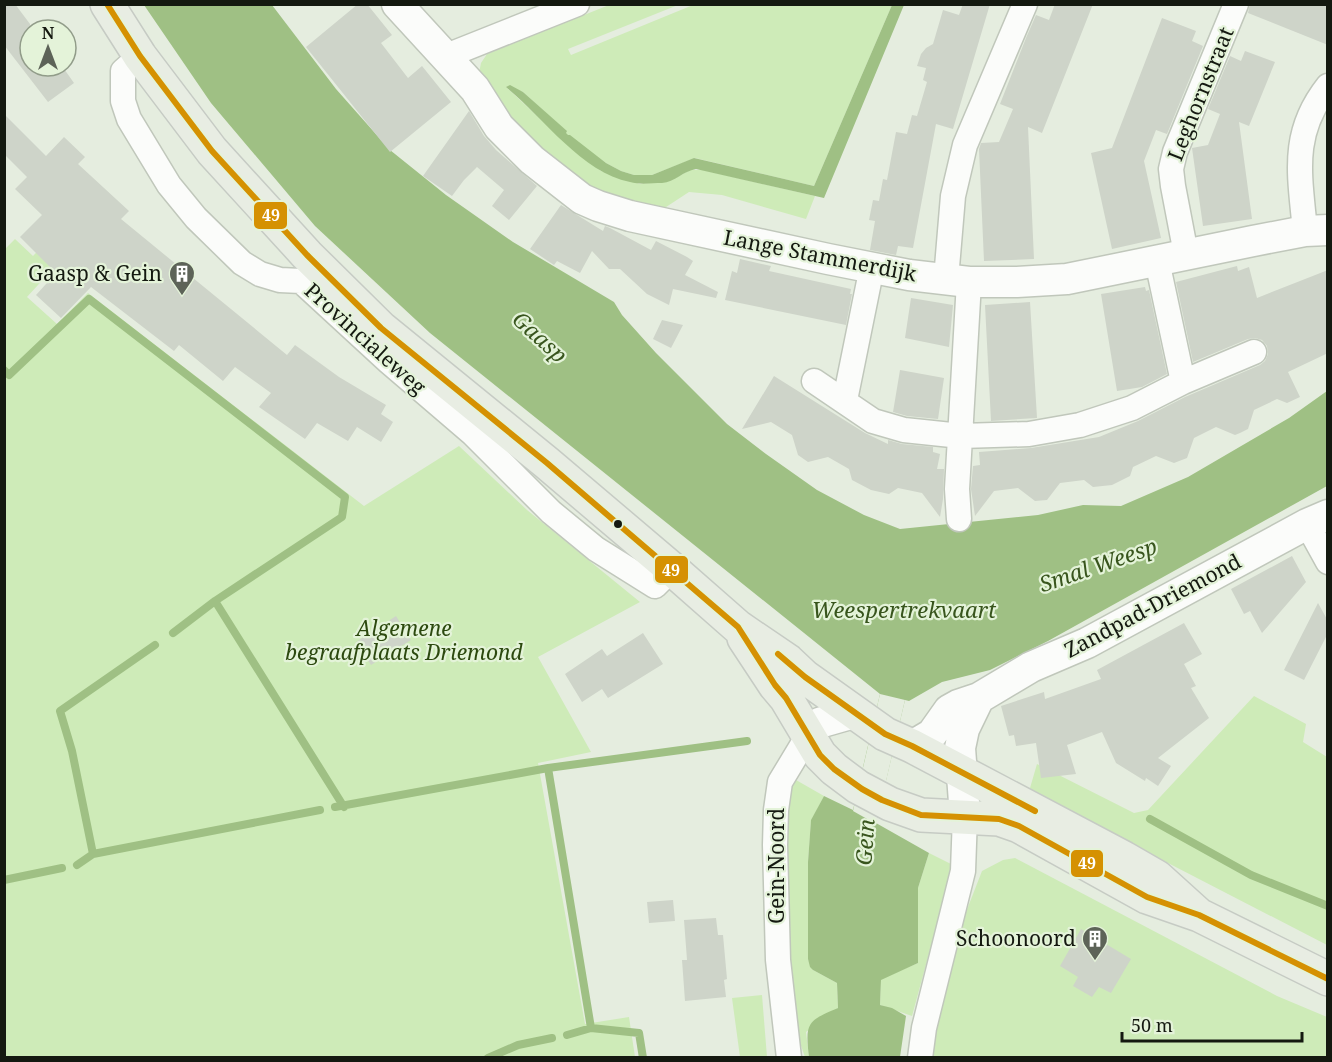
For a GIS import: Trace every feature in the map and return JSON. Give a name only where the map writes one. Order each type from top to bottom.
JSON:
[{"type":"main road","name":"Provincialeweg","points":[[107,4],[140,56],[212,151],[307,255],[381,328],[548,463],[664,577],[788,661],[805,677],[884,731],[1124,858],[1156,877],[1199,915]]},
{"type":"main road","name":"Provincialeweg","points":[[738,627],[809,734],[820,755],[834,769],[870,794],[921,815],[999,819],[1018,826],[1147,897],[1199,915],[1328,979]]},
{"type":"street","name":"Lange Stammerdijk","points":[[398,4],[475,89],[499,127],[532,160],[582,199],[630,216],[828,260],[909,275],[958,281],[1017,282],[1067,279],[1186,254],[1316,231]]},
{"type":"street","points":[[444,57],[577,4]]},
{"type":"street","points":[[959,519],[957,489],[961,436],[958,281],[953,196],[965,145],[1025,4]]},
{"type":"street","name":"Leghornstraat","points":[[1186,254],[1171,168],[1175,152],[1236,4]]},
{"type":"street","name":"Provincialeweg","points":[[140,56],[123,71],[123,101],[129,119],[169,185],[196,218],[242,263],[260,274],[280,280],[301,281],[389,362],[473,434],[551,512],[596,549],[664,577]]},
{"type":"street","points":[[1316,231],[1299,161],[1301,137],[1315,102],[1328,86]]},
{"type":"street","points":[[1157,261],[1183,382]]},
{"type":"street","points":[[845,400],[873,267]]},
{"type":"street","points":[[814,381],[873,421],[904,430],[961,436],[1029,434],[1080,425],[1132,408],[1183,382],[1254,352]]},
{"type":"street","points":[[1318,519],[1328,562]]},
{"type":"street","name":"Zandpad-Driemond","points":[[884,731],[932,734],[949,710],[979,698],[1031,667],[1087,643],[1318,519]]},
{"type":"street","points":[[920,1058],[924,1028],[963,871],[965,816],[960,748],[964,729],[979,698]]},
{"type":"street","name":"Gein-Noord","points":[[789,1058],[778,960],[775,845],[780,782],[809,734],[819,723],[884,731]]},
{"type":"green space","points":[[609,5],[678,5],[568,49],[571,55],[693,5],[892,5],[814,186],[695,158],[652,175],[634,175],[621,171],[568,136],[566,131],[523,92],[506,87],[567,144],[601,171],[640,184],[670,181],[690,170],[703,170],[815,196],[806,219],[722,195],[689,192],[663,209],[604,194],[573,180],[495,107],[479,73],[481,63],[487,54]]},
{"type":"green space","name":"Algemene begraafplaats Driemond","points":[[64,223],[82,237],[27,297],[57,324],[88,293],[364,506],[459,446],[527,510],[640,602],[538,657],[591,752],[538,763],[585,1024],[629,1017],[635,1057],[5,1058],[5,249],[15,239],[33,256]]},
{"type":"green space","points":[[1254,696],[1306,724],[1303,742],[1327,757],[1327,945],[1137,847],[1088,829],[1030,788],[1037,764],[1134,813],[1148,810]]},
{"type":"green space","points":[[796,780],[824,796],[811,821],[808,862],[808,959],[813,970],[837,983],[838,1008],[806,1032],[809,1057],[805,1057],[787,1006],[786,803],[789,786]]},
{"type":"green space","points":[[929,853],[953,865],[912,1016],[880,1005],[881,979],[918,963],[918,888]]},
{"type":"green space","points":[[1015,858],[1277,996],[1327,1017],[1327,1057],[917,1058],[921,1028],[982,871],[1003,860]]},
{"type":"green space","points":[[762,995],[767,1057],[740,1057],[732,998]]},
{"type":"water","name":"Weespertrekvaart","points":[[144,5],[272,5],[336,89],[390,150],[446,195],[513,242],[614,302],[622,315],[656,353],[727,424],[766,454],[817,490],[864,515],[900,529],[1038,515],[1083,505],[1121,506],[1188,477],[1289,418],[1327,391],[1327,486],[1048,641],[990,670],[942,682],[909,701],[905,700],[876,823],[929,853],[918,888],[918,963],[881,980],[880,1005],[892,1008],[906,1016],[900,1057],[809,1057],[807,1037],[814,1020],[838,1008],[837,983],[813,970],[808,959],[808,862],[811,820],[824,796],[853,810],[880,694],[430,333],[315,226],[211,103]]},
{"type":"water","points":[[892,5],[904,5],[824,198],[696,169],[662,183],[634,183],[612,176],[579,155],[506,87],[510,85],[523,92],[567,131],[568,135],[606,163],[621,171],[634,175],[652,175],[694,158],[814,186]]},
{"type":"pier","points":[[880,694],[905,700],[876,824],[853,811]]},
{"type":"building","points":[[4,4],[15,4],[26,18],[18,18],[18,63],[4,45]]},
{"type":"building","points":[[358,4],[367,4],[392,35],[381,43],[408,78],[422,66],[451,102],[390,152],[306,47]]},
{"type":"building","points":[[963,4],[990,4],[953,129],[936,124],[913,248],[898,246],[896,255],[870,250],[875,221],[869,220],[873,200],[879,201],[883,179],[887,180],[896,132],[907,134],[912,115],[917,116],[927,82],[923,80],[926,68],[917,66],[921,54],[933,44],[943,10],[959,15]]},
{"type":"building","points":[[1055,4],[1093,4],[1042,133],[1028,127],[1034,259],[984,261],[979,149],[981,143],[999,142],[1013,109],[1000,104],[1026,38],[1036,15],[1049,20]]},
{"type":"building","points":[[1250,4],[1328,4],[1328,45],[1248,13]]},
{"type":"building","points":[[1162,18],[1196,31],[1192,41],[1203,46],[1167,134],[1156,130],[1144,161],[1161,238],[1112,249],[1091,153],[1112,148]]},
{"type":"building","points":[[1245,51],[1275,62],[1249,126],[1239,122],[1252,219],[1203,226],[1192,148],[1208,145],[1220,114],[1208,109],[1230,56],[1241,61]]},
{"type":"building","points":[[29,78],[70,78],[74,83],[48,102]]},
{"type":"building","points":[[469,111],[484,136],[496,150],[537,186],[509,220],[492,206],[504,190],[477,167],[452,196],[423,176]]},
{"type":"building","points":[[4,114],[46,156],[64,137],[85,157],[78,164],[129,211],[121,219],[287,355],[295,345],[339,377],[386,405],[381,414],[393,422],[381,442],[357,427],[348,441],[317,423],[305,439],[259,407],[271,393],[235,367],[223,381],[179,345],[174,351],[91,287],[61,318],[36,295],[56,273],[20,237],[42,215],[15,189],[27,177],[4,154]]},
{"type":"building","points":[[561,205],[603,231],[605,226],[651,250],[656,241],[687,257],[693,261],[685,275],[718,292],[716,298],[673,289],[669,305],[647,294],[620,269],[609,269],[592,251],[580,273],[557,261],[554,265],[530,249]]},
{"type":"building","points":[[740,259],[771,266],[769,271],[851,289],[846,325],[725,300],[732,271],[737,273]]},
{"type":"building","points":[[1237,266],[1238,271],[1249,267],[1257,298],[1328,270],[1328,353],[1288,372],[1300,397],[1287,403],[1277,399],[1254,410],[1248,429],[1235,435],[1216,427],[1194,438],[1187,458],[1174,463],[1156,456],[1133,467],[1130,476],[1112,485],[1093,487],[1084,480],[1060,483],[1047,500],[1035,501],[1018,488],[994,491],[975,516],[971,489],[973,466],[980,465],[979,452],[1031,448],[1099,437],[1265,361],[1268,354],[1267,346],[1262,340],[1255,338],[1193,362],[1176,282]]},
{"type":"building","points":[[1145,287],[1146,291],[1149,290],[1167,374],[1142,387],[1117,391],[1101,294]]},
{"type":"building","points":[[911,298],[953,305],[949,347],[905,338]]},
{"type":"building","points":[[1030,302],[1037,418],[991,421],[985,305]]},
{"type":"building","points":[[662,320],[683,325],[671,348],[653,339]]},
{"type":"building","points":[[900,370],[944,378],[938,419],[907,416],[893,412]]},
{"type":"building","points":[[774,376],[865,433],[888,444],[888,440],[902,444],[933,447],[933,452],[940,454],[937,469],[944,469],[940,517],[922,493],[898,488],[889,494],[871,490],[852,480],[849,469],[828,457],[808,462],[798,455],[792,435],[771,422],[742,429]]},
{"type":"building","points":[[1292,556],[1306,582],[1262,633],[1250,611],[1244,614],[1231,589]]},
{"type":"building","points":[[1318,603],[1328,621],[1328,633],[1304,680],[1284,670]]},
{"type":"building","points":[[396,616],[411,640],[371,665],[356,642]]},
{"type":"building","points":[[1184,623],[1202,654],[1184,664],[1196,686],[1191,688],[1209,718],[1158,758],[1171,766],[1158,786],[1146,778],[1145,781],[1116,763],[1102,732],[1067,745],[1076,774],[1041,778],[1036,743],[1016,746],[1014,735],[1009,736],[1001,706],[1044,692],[1045,699],[1101,679],[1097,670]]},
{"type":"building","points":[[643,633],[663,664],[608,698],[602,689],[582,702],[565,674],[602,649],[607,656]]},
{"type":"building","points":[[673,900],[675,921],[649,923],[647,902]]},
{"type":"building","points":[[716,918],[718,935],[723,935],[727,979],[724,980],[726,997],[685,1001],[682,960],[687,960],[684,920]]},
{"type":"building","name":"Schoonoord","points":[[1081,929],[1131,959],[1111,993],[1099,987],[1092,997],[1073,986],[1078,977],[1060,966]]},
{"type":"waterway","points":[[4,370],[9,375],[89,299],[345,497],[342,517],[215,601],[173,633]]},
{"type":"waterway","points":[[215,601],[344,807]]},
{"type":"waterway","points":[[93,854],[72,751],[60,711],[155,645]]},
{"type":"waterway","points":[[335,807],[548,768],[747,741]]},
{"type":"waterway","points":[[548,768],[591,1028]]},
{"type":"waterway","points":[[77,865],[93,854],[320,810]]},
{"type":"waterway","points":[[1150,819],[1251,875],[1328,906]]},
{"type":"waterway","points":[[4,880],[62,868]]},
{"type":"waterway","points":[[567,1035],[591,1028],[639,1033],[643,1058]]},
{"type":"waterway","points":[[488,1058],[518,1045],[552,1038]]},
{"type":"transit line","name":"49","points":[[107,4],[140,56],[212,151],[307,255],[381,328],[547,463],[738,627],[775,685],[786,698],[820,755],[834,769],[882,800],[921,815],[999,819],[1019,826],[1147,897],[1199,915],[1328,979]]},
{"type":"transit line","name":"49","points":[[778,654],[805,677],[885,734],[1035,811]]},
{"type":"place","name":"Gaasp & Gein","points":[[182,297]]},
{"type":"place","name":"Schoonoord","points":[[1095,962]]},
{"type":"water label","name":"Gaasp","points":[[540,337]]},
{"type":"water label","name":"Smal Weesp","points":[[1098,565]]},
{"type":"water label","name":"Gein","points":[[865,842]]}]
